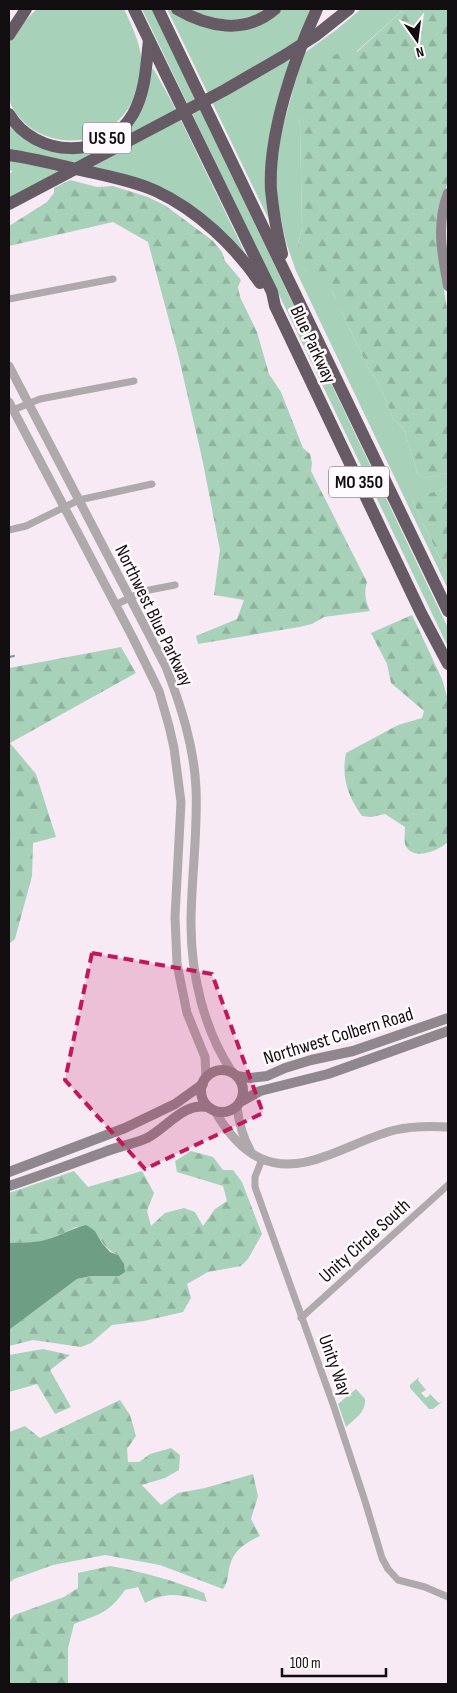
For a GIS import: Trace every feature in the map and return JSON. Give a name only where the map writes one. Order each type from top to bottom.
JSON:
[{"type":"highway","points":[[9,22],[24,9]]},
{"type":"highway","points":[[9,35],[24,9]]},
{"type":"highway","name":"Blue Parkway","points":[[134,9],[272,292],[275,306],[447,664]]},
{"type":"highway","name":"Blue Parkway","points":[[158,9],[448,611]]},
{"type":"highway","points":[[177,9],[195,19],[216,24],[238,26],[253,22],[275,9]]},
{"type":"highway","points":[[286,274],[275,221],[271,189],[272,158],[276,134],[295,61],[317,9]]},
{"type":"highway","points":[[13,202],[225,90],[315,36],[349,9]]},
{"type":"highway","name":"US 50","points":[[9,114],[14,123],[34,140],[48,145],[64,148],[82,148],[97,144],[117,131],[132,115],[143,88],[149,40]]},
{"type":"highway","points":[[9,155],[110,176],[156,191],[182,207],[221,237],[253,272],[275,306]]},
{"type":"main road","points":[[448,193],[442,217],[441,238],[448,286]]},
{"type":"main road","name":"Northwest Colbern Road","points":[[234,1074],[259,1078],[267,1076],[311,1060],[353,1052],[448,1018]]},
{"type":"main road","name":"Northwest Colbern Road","points":[[239,1105],[260,1091],[328,1074],[448,1031]]},
{"type":"main road","points":[[9,1172],[125,1128],[175,1104],[218,1071],[234,1074],[243,1089],[239,1105],[229,1111],[212,1110],[202,1105],[192,1107],[177,1116],[163,1128],[136,1142],[9,1186]]},
{"type":"main road","points":[[204,1081],[202,1097],[212,1110]]},
{"type":"street","points":[[9,299],[113,279]]},
{"type":"street","name":"Northwest Blue Parkway","points":[[9,366],[166,667],[182,712],[193,760],[196,810],[191,925],[192,946],[199,992],[206,1018],[220,1054],[234,1074]]},
{"type":"street","points":[[11,406],[29,404],[40,399],[134,381]]},
{"type":"street","name":"Northwest Blue Parkway","points":[[11,406],[159,691],[174,748],[180,802],[175,917],[177,964],[187,1013],[205,1057],[204,1081]]},
{"type":"street","points":[[9,530],[26,526],[78,500],[152,484]]},
{"type":"street","points":[[115,605],[144,591],[175,585]]},
{"type":"street","points":[[239,1105],[242,1134],[253,1154]]},
{"type":"street","points":[[212,1110],[241,1146],[262,1159],[282,1165],[302,1164],[325,1157],[395,1130],[420,1127],[448,1127]]},
{"type":"street","name":"Unity Way","points":[[262,1159],[255,1177],[255,1188],[333,1404],[382,1558],[388,1569],[398,1580],[425,1587],[448,1597]]},
{"type":"street","name":"Unity Circle South","points":[[301,1318],[448,1185]]},
{"type":"highlighted area","points":[[92,953],[212,974],[263,1113],[145,1169],[65,1080]]},
{"type":"green space","points":[[37,9],[124,9],[141,53],[142,73],[136,95],[129,107],[112,126],[101,133],[77,140],[51,138],[29,127],[12,107],[8,93],[9,45],[17,30]]},
{"type":"green space","points":[[142,9],[152,9],[448,628],[448,647]]},
{"type":"green space","points":[[167,9],[174,9],[214,27],[278,12],[282,9],[313,9],[272,139],[271,224]]},
{"type":"green space","points":[[189,9],[268,9],[248,17],[229,20],[210,17]]},
{"type":"green space","points":[[361,9],[404,9],[356,52],[326,61],[317,66],[299,118],[302,228],[297,248],[303,269],[323,281],[332,292],[369,369],[377,380],[393,418],[404,429],[418,475],[425,478],[448,473],[448,487],[412,500],[448,575],[448,589],[296,271],[286,242],[277,201],[276,174],[281,133],[303,54]]},
{"type":"green space","points":[[404,9],[448,9],[448,182],[441,201],[440,268],[448,313],[448,473],[425,478],[418,475],[404,429],[393,418],[377,380],[369,369],[332,292],[322,281],[303,269],[298,259],[297,248],[302,228],[299,118],[308,75],[317,66],[348,47],[357,52]]},
{"type":"green space","points":[[153,68],[173,104],[245,256],[180,200],[9,151],[9,121],[47,148],[118,136]]},
{"type":"green space","points":[[9,158],[64,170],[9,199],[9,173],[13,172],[9,169]]},
{"type":"green space","points":[[70,180],[97,187],[113,186],[148,197],[166,206],[213,241],[222,252],[225,261],[241,280],[238,287],[240,297],[257,332],[269,374],[281,392],[303,448],[310,454],[311,471],[367,582],[366,596],[370,611],[324,617],[312,624],[299,627],[198,644],[196,636],[237,619],[244,600],[214,595],[220,550],[202,458],[178,354],[148,242],[113,222],[9,246],[9,226],[47,202],[54,193],[54,188]]},
{"type":"green space","points":[[448,487],[448,575],[412,500],[419,492],[425,495]]},
{"type":"green space","points":[[412,615],[442,679],[448,700],[448,842],[438,849],[419,854],[413,853],[405,844],[405,827],[385,814],[371,817],[362,816],[349,794],[344,771],[346,753],[398,725],[422,718],[424,711],[391,683],[387,664],[371,633]]},
{"type":"green space","points":[[121,647],[136,673],[10,743],[36,774],[56,837],[33,843],[32,876],[15,939],[9,944],[9,668]]},
{"type":"green space","points":[[191,1151],[213,1157],[223,1170],[233,1170],[242,1182],[262,1234],[248,1259],[241,1266],[208,1272],[187,1284],[191,1298],[183,1312],[144,1321],[112,1325],[91,1343],[81,1347],[33,1340],[9,1346],[9,1330],[77,1279],[91,1276],[118,1276],[118,1255],[107,1248],[95,1231],[76,1227],[40,1242],[9,1243],[9,1193],[74,1171],[88,1187],[142,1171],[154,1193],[147,1211],[151,1226],[165,1213],[184,1208],[195,1212],[203,1226],[215,1209],[227,1201],[223,1186],[177,1172],[175,1161]]},
{"type":"green space","points":[[43,1349],[70,1355],[50,1370],[71,1407],[55,1414],[37,1384],[9,1392],[9,1355]]},
{"type":"green space","points":[[419,1377],[418,1380],[426,1390],[421,1393],[426,1398],[430,1395],[429,1393],[439,1403],[442,1402],[433,1409],[429,1409],[410,1388],[410,1385]]},
{"type":"green space","points":[[356,1389],[365,1399],[364,1408],[346,1427],[338,1404]]},
{"type":"green space","points":[[120,1400],[130,1415],[136,1436],[127,1449],[128,1462],[139,1462],[150,1454],[171,1448],[180,1455],[179,1470],[165,1478],[142,1485],[161,1505],[178,1493],[205,1488],[253,1474],[258,1496],[251,1519],[260,1536],[239,1549],[233,1557],[227,1582],[223,1589],[160,1565],[105,1555],[53,1565],[14,1579],[9,1583],[9,1432],[25,1426],[40,1438]]},
{"type":"green space","points":[[110,1566],[158,1577],[192,1588],[204,1593],[207,1602],[190,1597],[169,1595],[161,1596],[145,1603],[138,1587],[125,1590],[108,1609],[74,1624],[68,1648],[68,1684],[9,1684],[9,1621],[14,1615],[64,1597],[78,1588],[78,1573]]},
{"type":"shaded area","points":[[86,1225],[95,1231],[110,1252],[118,1255],[124,1264],[125,1272],[119,1276],[91,1276],[77,1279],[9,1330],[9,1243],[41,1241]]},
{"type":"waterway","points":[[9,657],[14,656]]}]
